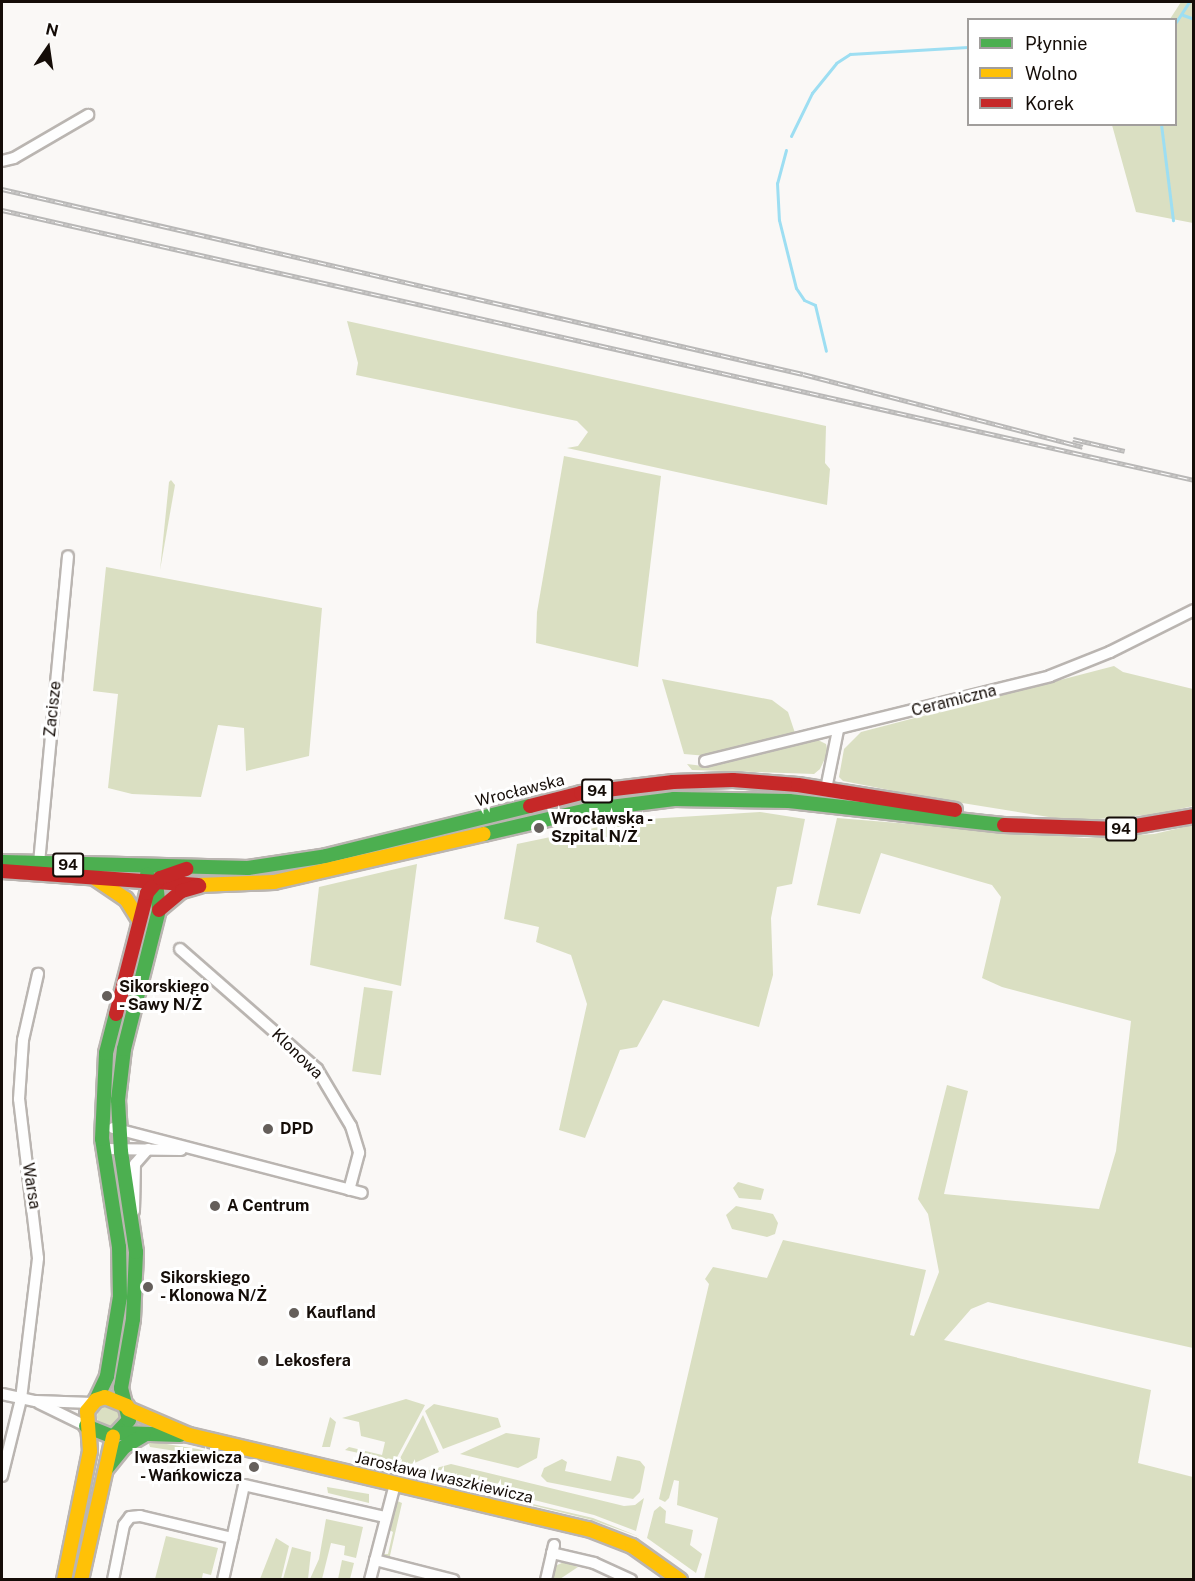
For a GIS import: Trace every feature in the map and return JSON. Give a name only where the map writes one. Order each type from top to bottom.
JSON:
[{"type":"street","points":[[2,161],[14,158],[88,115]]},
{"type":"street","name":"Zacisze","points":[[39,863],[69,555]]},
{"type":"street","name":"Ceramiczna","points":[[705,761],[1050,676],[1120,648],[1194,610]]},
{"type":"street","points":[[826,789],[838,730]]},
{"type":"street","name":"Wrocławska","points":[[2,862],[186,869],[289,863],[581,793],[624,786],[733,780],[826,789],[1048,827]]},
{"type":"street","name":"Wrocławska","points":[[2,871],[154,883],[250,884],[312,876],[587,810],[674,799],[764,799],[1048,827],[1118,829],[1194,816]]},
{"type":"street","points":[[133,1220],[120,1149],[121,1065],[159,910],[154,883],[134,867]]},
{"type":"street","points":[[64,1580],[89,1459],[87,1411],[94,1402],[109,1368],[120,1288],[118,1236],[102,1128],[106,1053],[139,920],[154,883],[186,869]]},
{"type":"street","points":[[96,879],[126,899],[139,920]]},
{"type":"street","points":[[159,910],[182,891],[201,885]]},
{"type":"street","name":"Klonowa","points":[[180,949],[316,1069],[351,1126],[359,1153],[349,1190]]},
{"type":"street","name":"Warsa","points":[[2,1476],[21,1399],[38,1258],[19,1075],[38,974]]},
{"type":"street","points":[[102,1128],[119,1128],[187,1150],[362,1193]]},
{"type":"street","points":[[104,1149],[187,1150]]},
{"type":"street","points":[[81,1580],[104,1473],[117,1435],[128,1424],[127,1407],[121,1388],[136,1285],[133,1220],[135,1164],[148,1149]]},
{"type":"street","points":[[2,1394],[36,1401],[94,1402],[110,1397],[127,1407]]},
{"type":"street","points":[[36,1401],[86,1426],[117,1435]]},
{"type":"street","name":"Jarosława Iwaszkiewicza","points":[[127,1407],[189,1435],[606,1535],[646,1554],[680,1580]]},
{"type":"street","points":[[104,1473],[124,1447],[146,1434]]},
{"type":"street","name":"Jarosława Iwaszkiewicza","points":[[117,1435],[189,1435]]},
{"type":"street","points":[[370,1580],[395,1484]]},
{"type":"street","points":[[223,1580],[244,1485],[385,1517]]},
{"type":"street","points":[[113,1580],[124,1525],[130,1517],[140,1516],[232,1538]]},
{"type":"street","points":[[546,1580],[553,1549],[594,1563],[631,1580]]},
{"type":"street","points":[[375,1560],[453,1580]]},
{"type":"green space","points":[[1181,2],[1193,2],[1193,223],[1136,212],[1112,126],[1177,126],[1177,18],[1171,18]]},
{"type":"green space","points":[[347,321],[826,426],[825,463],[830,469],[827,505],[567,448],[578,446],[588,432],[577,421],[356,375],[358,363]]},
{"type":"green space","points":[[564,456],[661,476],[638,667],[536,643],[537,612]]},
{"type":"green space","points":[[171,480],[175,485],[160,570],[169,482]]},
{"type":"green space","points":[[106,567],[322,608],[309,756],[246,771],[244,728],[218,725],[201,797],[132,794],[108,788],[118,694],[93,691]]},
{"type":"green space","points":[[1114,666],[1123,672],[1193,689],[1193,806],[1158,814],[1074,821],[925,797],[843,781],[839,777],[844,749],[861,732]]},
{"type":"green space","points":[[662,679],[772,700],[788,712],[795,733],[707,756],[684,754]]},
{"type":"green space","points":[[818,740],[826,744],[828,752],[820,769],[814,774],[692,770],[687,764],[703,766]]},
{"type":"green space","points":[[760,812],[805,819],[792,884],[777,887],[771,918],[773,975],[759,1027],[663,1000],[637,1047],[620,1050],[585,1138],[559,1130],[587,1004],[571,955],[536,942],[539,927],[504,919],[517,844],[632,820]]},
{"type":"green space","points":[[837,818],[1084,838],[1154,834],[1193,825],[1193,1348],[988,1302],[971,1309],[944,1340],[1151,1390],[1138,1463],[1193,1477],[1193,1579],[704,1579],[718,1518],[677,1505],[679,1481],[674,1480],[669,1498],[665,1502],[659,1499],[709,1284],[705,1279],[713,1267],[767,1278],[783,1240],[926,1270],[910,1335],[914,1336],[939,1272],[928,1214],[918,1199],[947,1085],[968,1091],[944,1194],[1099,1209],[1116,1151],[1131,1021],[1002,987],[982,978],[1001,897],[992,885],[881,853],[860,914],[817,905]]},
{"type":"green space","points":[[417,864],[401,986],[310,965],[319,887]]},
{"type":"green space","points":[[364,987],[393,991],[381,1075],[352,1071]]},
{"type":"green space","points":[[738,1182],[764,1189],[761,1200],[739,1198],[733,1188]]},
{"type":"green space","points":[[736,1206],[773,1214],[778,1223],[775,1234],[767,1237],[732,1229],[726,1215]]},
{"type":"green space","points":[[406,1399],[425,1405],[395,1461],[345,1450],[349,1447],[382,1455],[385,1442],[361,1436],[359,1422],[342,1418]]},
{"type":"green space","points":[[434,1404],[498,1418],[501,1427],[443,1449],[425,1411]]},
{"type":"green space","points":[[108,1406],[116,1409],[119,1417],[116,1425],[108,1428],[100,1425],[97,1417],[100,1409]]},
{"type":"green space","points":[[423,1415],[439,1452],[408,1466],[398,1462]]},
{"type":"green space","points":[[330,1417],[336,1422],[330,1447],[322,1447]]},
{"type":"green space","points":[[506,1433],[540,1438],[537,1458],[518,1468],[460,1454]]},
{"type":"green space","points":[[148,1441],[198,1449],[233,1460],[150,1447]]},
{"type":"green space","points":[[617,1456],[640,1461],[645,1467],[640,1492],[633,1499],[547,1482],[541,1476],[544,1468],[562,1459],[567,1462],[565,1471],[611,1481]]},
{"type":"green space","points":[[451,1464],[624,1506],[635,1505],[644,1498],[636,1531],[594,1515],[422,1472]]},
{"type":"green space","points":[[430,1480],[593,1518],[640,1537],[592,1520]]},
{"type":"green space","points":[[327,1487],[369,1494],[369,1503],[328,1493]]},
{"type":"green space","points":[[395,1500],[402,1503],[389,1560],[383,1554],[388,1554],[393,1532],[386,1528]]},
{"type":"green space","points":[[87,1503],[76,1579],[69,1580]]},
{"type":"green space","points":[[660,1506],[666,1511],[665,1523],[693,1530],[690,1545],[702,1554],[696,1573],[647,1538],[654,1511]]},
{"type":"green space","points":[[326,1519],[363,1527],[356,1558],[344,1555],[345,1546],[331,1543],[322,1579],[310,1579],[319,1559]]},
{"type":"green space","points":[[166,1536],[218,1548],[211,1575],[203,1573],[202,1578],[207,1579],[155,1579]]},
{"type":"green space","points":[[276,1538],[289,1546],[281,1579],[260,1579]]},
{"type":"green space","points":[[292,1547],[311,1552],[308,1579],[283,1579]]},
{"type":"green space","points":[[342,1560],[354,1563],[350,1579],[338,1579]]},
{"type":"green space","points":[[564,1562],[578,1567],[560,1579],[551,1580],[555,1566]]},
{"type":"waterway","points":[[1177,20],[1189,2]]},
{"type":"waterway","points":[[1183,15],[1194,19]]},
{"type":"waterway","points":[[791,136],[812,93],[836,63],[850,54],[967,47]]},
{"type":"waterway","points":[[1161,126],[1173,220]]},
{"type":"waterway","points":[[786,150],[777,183],[779,220],[796,288],[804,300],[815,305],[826,351]]},
{"type":"railway","points":[[2,189],[803,374],[1083,447]]},
{"type":"railway","points":[[2,210],[1194,480]]},
{"type":"railway","points":[[1073,439],[1125,451]]},
{"type":"traffic: fast","points":[[484,834],[587,810],[674,799],[789,801],[1004,825]]},
{"type":"traffic: fast","points":[[3,862],[248,868],[326,856],[530,806]]},
{"type":"traffic: fast","points":[[86,1426],[113,1437],[129,1420],[121,1388],[133,1319],[136,1252],[121,1152],[118,1100],[124,1049],[159,910],[157,892],[147,875]]},
{"type":"traffic: fast","points":[[96,1400],[107,1376],[120,1297],[119,1247],[102,1139],[106,1053],[116,1014]]},
{"type":"traffic: fast","points":[[120,1433],[180,1435]]},
{"type":"traffic: fast","points":[[107,1468],[124,1447],[144,1435]]},
{"type":"traffic: slow","points":[[199,885],[274,882],[484,834]]},
{"type":"traffic: slow","points":[[96,879],[126,899],[139,920]]},
{"type":"traffic: slow","points":[[64,1580],[90,1451],[87,1411],[96,1400],[105,1397],[127,1406]]},
{"type":"traffic: slow","points":[[128,1409],[189,1435],[588,1529],[632,1546],[680,1580]]},
{"type":"traffic: slow","points":[[81,1580],[113,1437]]},
{"type":"traffic: jam","points":[[530,806],[581,793],[673,782],[733,780],[798,785],[955,810]]},
{"type":"traffic: jam","points":[[1004,825],[1118,829],[1194,816]]},
{"type":"traffic: jam","points":[[116,1014],[147,893],[160,878],[186,869]]},
{"type":"traffic: jam","points":[[2,871],[199,885]]},
{"type":"traffic: jam","points":[[159,910],[182,891],[199,886]]},
{"type":"place","name":"Wrocławska - Szpital N/Ż","points":[[539,828]]},
{"type":"place","name":"Sikorskiego - Sawy N/Ż","points":[[107,996]]},
{"type":"place","name":"DPD","points":[[268,1129]]},
{"type":"place","name":"A Centrum","points":[[215,1206]]},
{"type":"place","name":"Sikorskiego - Klonowa N/Ż","points":[[148,1287]]},
{"type":"place","name":"Kaufland","points":[[294,1313]]},
{"type":"place","name":"Lekosfera","points":[[263,1361]]},
{"type":"place","name":"Iwaszkiewicza - Wańkowicza","points":[[254,1467]]}]
